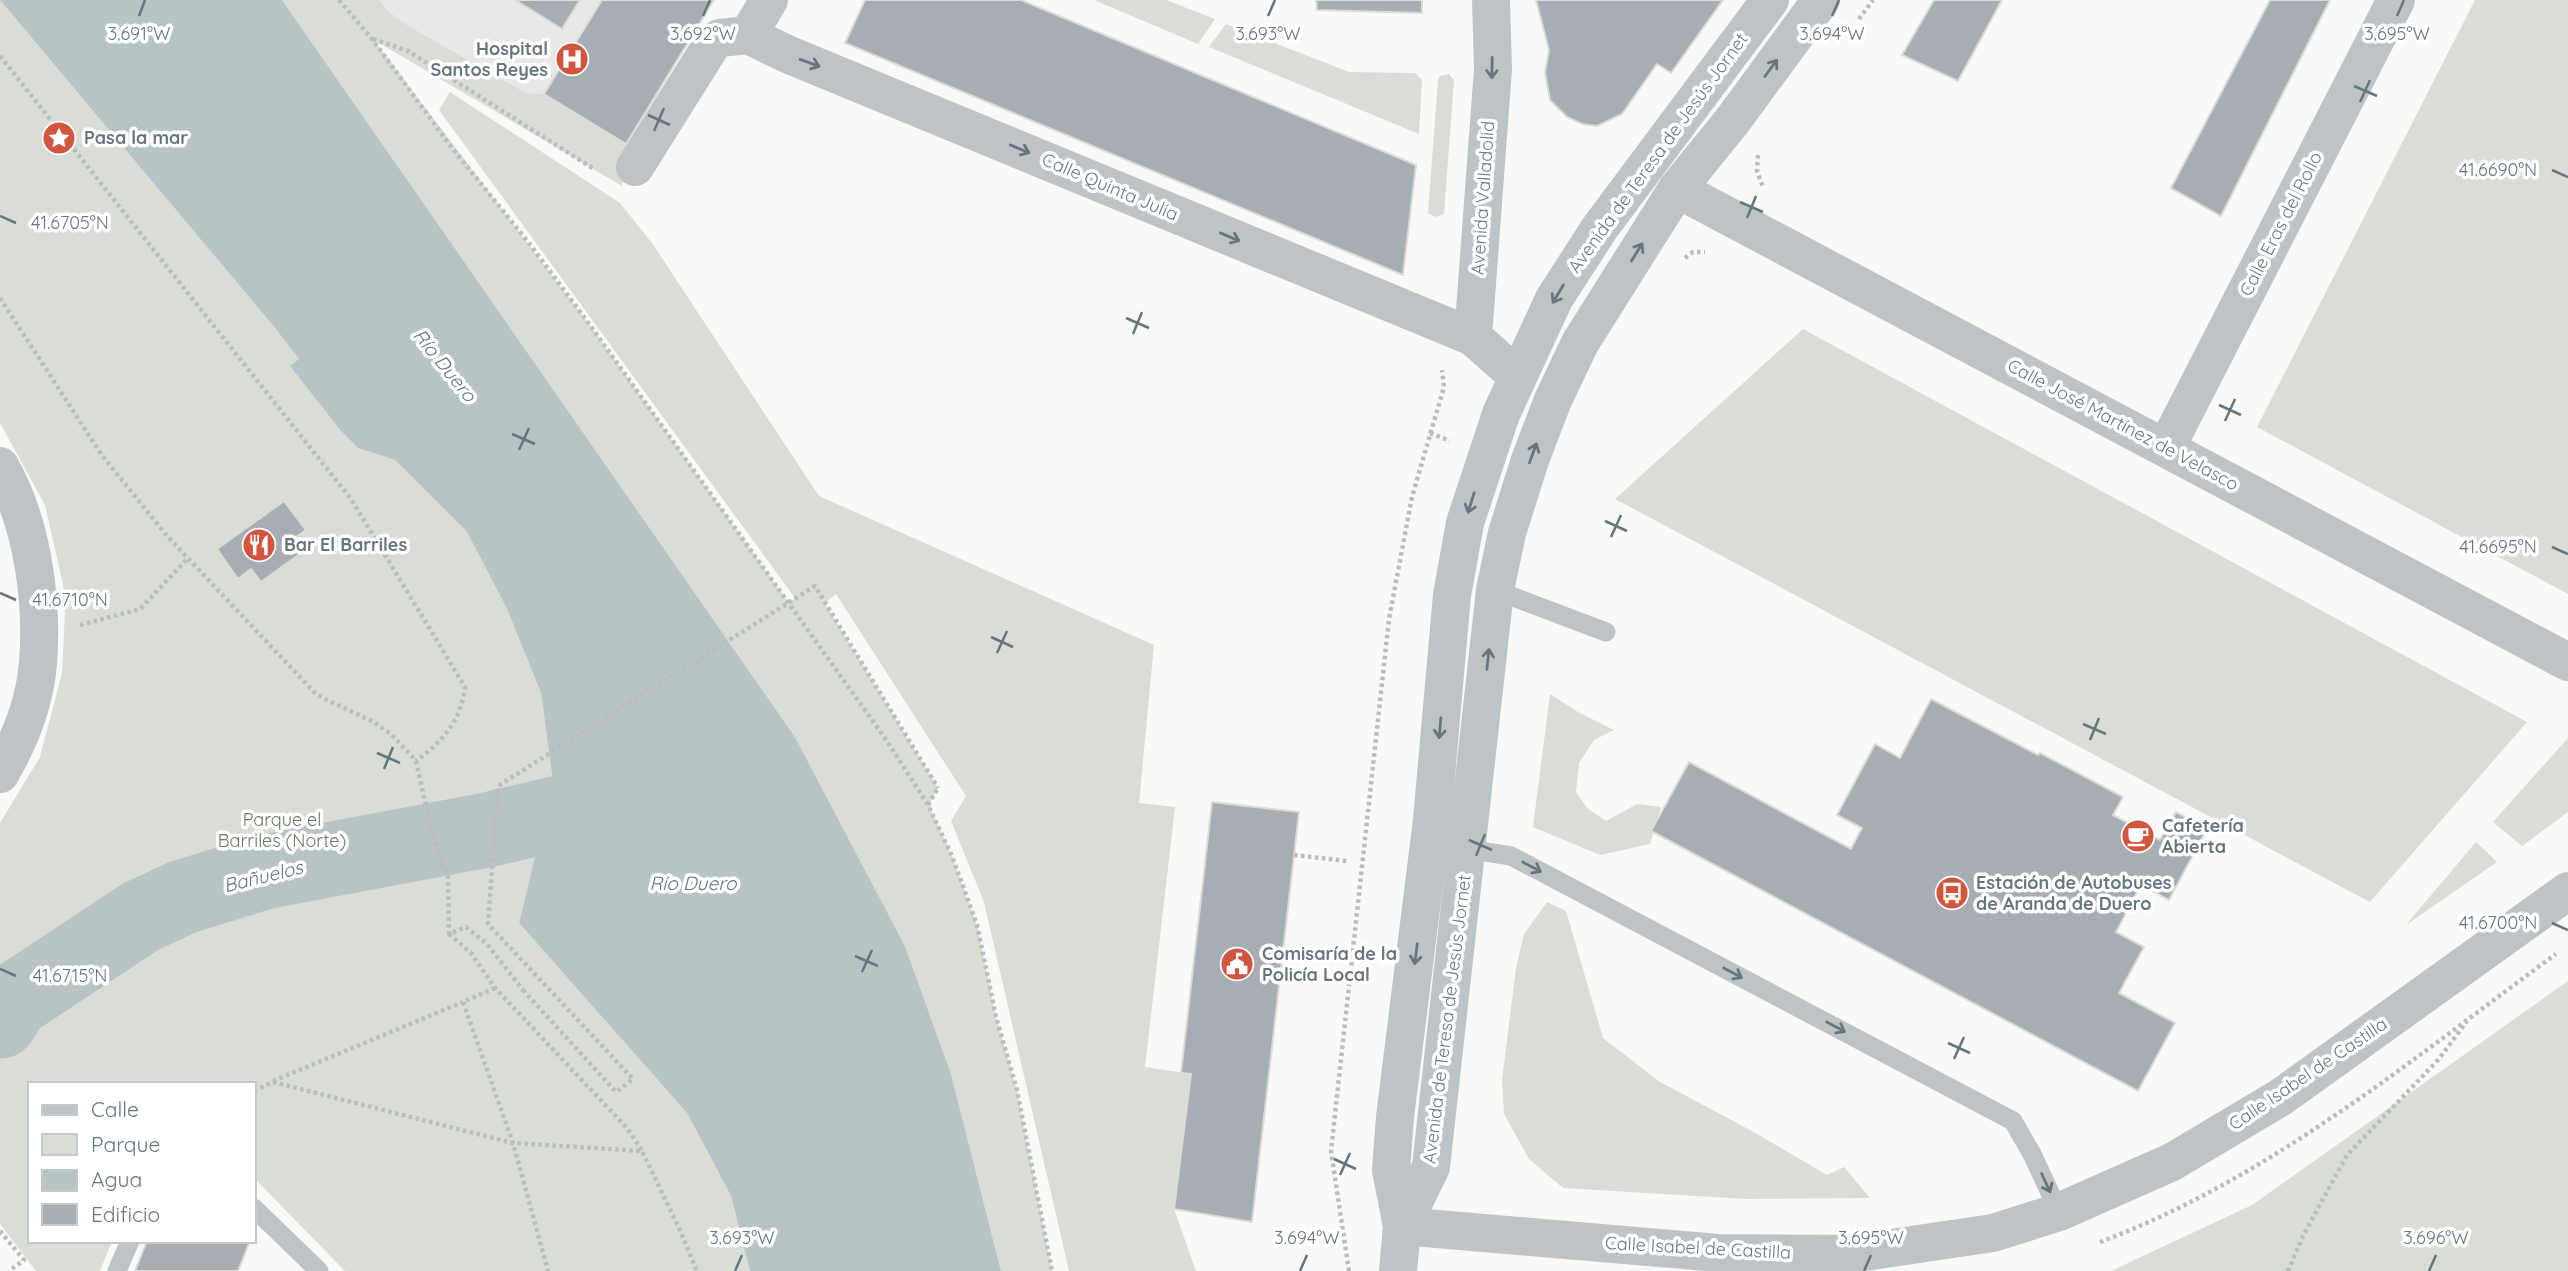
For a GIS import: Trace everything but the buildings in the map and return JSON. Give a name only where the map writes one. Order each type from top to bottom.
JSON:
[{"type":"street","points":[[617,169],[714,41],[748,35],[769,0]]},
{"type":"street","name":"Avenida Valladolid","points":[[1473,337],[1493,69],[1491,0]]},
{"type":"street","name":"Avenida de Teresa de Jesús Jornet","points":[[1402,1226],[1391,1170],[1395,1117],[1432,820],[1452,595],[1471,501],[1517,376],[1554,299],[1599,229],[1770,0]]},
{"type":"street","name":"Avenida de Teresa de Jesús Jornet","points":[[1402,1226],[1432,1167],[1495,590],[1507,533],[1530,460],[1580,343],[1677,189],[1733,120],[1821,0]]},
{"type":"street","name":"Calle Eras del Rollo","points":[[2166,448],[2396,0]]},
{"type":"street","name":"Calle Quinta Julia","points":[[748,35],[787,54],[1473,337]]},
{"type":"street","name":"Calle José Martínez de Velasco","points":[[1677,189],[2568,662]]},
{"type":"street","points":[[1473,337],[1517,376]]},
{"type":"street","points":[[0,466],[11,485],[32,561],[39,635],[38,666],[25,722],[14,750],[0,774]]},
{"type":"street","name":"Calle Isabel de Castilla","points":[[1402,1226],[1718,1253],[1851,1254],[1993,1233],[2059,1212],[2172,1162],[2281,1097],[2568,891]]},
{"type":"street","points":[[1398,1271],[1402,1226]]},
{"type":"lane","points":[[1495,590],[1606,632]]},
{"type":"lane","points":[[1467,849],[1511,856],[2013,1121],[2059,1212]]},
{"type":"lane","points":[[256,1210],[318,1271]]},
{"type":"lane","points":[[117,1271],[129,1243]]},
{"type":"path","points":[[339,0],[372,39],[452,148],[529,243],[592,328],[887,741],[929,805],[952,856],[977,925],[996,1017],[1017,1090],[1052,1271]]},
{"type":"path","points":[[372,39],[408,51],[617,169]]},
{"type":"path","points":[[0,56],[351,499],[466,687],[464,700],[450,731],[416,761]]},
{"type":"path","points":[[0,298],[101,454],[167,537],[314,692],[374,722],[392,735],[416,761],[431,828],[448,877],[449,933],[471,953],[495,988],[628,1128],[680,1228],[697,1271]]},
{"type":"path","points":[[1357,1271],[1349,1271],[1331,1151],[1389,619],[1412,498],[1444,387],[1443,371],[1422,347],[1418,331],[1422,316]]},
{"type":"path","points":[[78,626],[141,609],[188,558]]},
{"type":"path","points":[[449,933],[466,927],[486,944],[523,990],[616,1093],[632,1079],[488,924],[498,786],[815,586],[938,788],[929,805]]},
{"type":"path","points":[[1294,855],[1347,861]]},
{"type":"path","points":[[256,1090],[495,988]]},
{"type":"path","points":[[463,1002],[513,1143],[548,1271]]},
{"type":"path","points":[[2288,1271],[2303,1236],[2347,1155],[2439,1059],[2472,1015]]},
{"type":"path","points":[[273,1082],[513,1143],[642,1151]]},
{"type":"path","points":[[0,1231],[24,1260],[9,1271]]},
{"type":"shaded area","name":"Hospital Santos Reyes","points":[[379,0],[714,0],[626,144],[544,94],[526,93],[407,25],[388,11]]},
{"type":"green space","name":"Parque el Barriles (Norte)","points":[[0,0],[275,328],[299,359],[291,366],[341,431],[358,448],[395,460],[467,532],[507,609],[541,693],[553,782],[519,923],[687,1113],[731,1196],[750,1271],[345,1271],[256,1180],[256,1082],[28,1082],[28,1243],[111,1243],[100,1271],[36,1271],[0,1224],[0,823],[40,757],[62,673],[65,612],[63,584],[45,505],[0,423]]},
{"type":"green space","points":[[282,0],[379,0],[388,11],[407,25],[526,93],[544,94],[626,144],[622,186],[374,40],[592,328],[789,603],[795,598],[439,110],[450,92],[620,203],[652,243],[819,496],[1154,645],[1139,803],[1175,807],[1145,1067],[1191,1074],[1174,1209],[1196,1271],[1069,1271],[984,902],[951,821],[966,796],[836,594],[825,603],[938,788],[929,805],[952,856],[977,925],[996,1017],[1017,1090],[1052,1271],[1001,1271],[951,1074],[905,946],[795,737]]},
{"type":"green space","points":[[1094,0],[1166,0],[1215,19],[1198,44]]},
{"type":"green space","points":[[2475,0],[2568,0],[2568,594],[2257,427]]},
{"type":"green space","points":[[1226,24],[1349,72],[1415,73],[1422,80],[1419,134],[1209,47]]},
{"type":"green space","points":[[1449,74],[1454,80],[1444,214],[1435,217],[1428,213],[1438,80],[1440,76]]},
{"type":"green space","points":[[1803,329],[2527,722],[2370,902],[1615,499]]},
{"type":"green space","points":[[1550,694],[1614,730],[1594,740],[1579,763],[1576,792],[1587,808],[1606,821],[1637,804],[1661,807],[1650,844],[1600,855],[1533,827]]},
{"type":"green space","points":[[2568,738],[2568,812],[2522,846],[2493,822]]},
{"type":"green space","points":[[2476,842],[2497,862],[2406,925]]},
{"type":"green space","points":[[1547,902],[1566,911],[1603,1038],[1660,1082],[1827,1175],[1844,1167],[1870,1198],[1746,1199],[1563,1188],[1529,1159],[1504,1114],[1502,1080],[1516,968],[1524,934]]},
{"type":"green space","points":[[2568,981],[2568,1271],[2111,1271],[2252,1205]]},
{"type":"water","name":"Río Duero","points":[[0,0],[282,0],[795,737],[905,946],[951,1074],[1001,1271],[750,1271],[731,1196],[687,1113],[519,923],[553,782],[541,693],[507,609],[467,532],[395,460],[358,448],[341,431],[290,366],[299,359],[275,328]]},
{"type":"waterway","name":"Bañuelos","points":[[0,1021],[13,1001],[140,917],[183,897],[264,872],[487,830],[644,793]]},
{"type":"place","name":"Hospital Santos Reyes","points":[[572,59]]},
{"type":"place","name":"Pasa la mar","points":[[59,138]]},
{"type":"place","name":"Bar El Barriles","points":[[259,545]]},
{"type":"place","name":"Cafetería Abierta","points":[[2138,836]]},
{"type":"place","name":"Estación de Autobuses de Aranda de Duero","points":[[1952,893]]},
{"type":"place","name":"Comisaría de la Policía Local","points":[[1237,964]]}]
